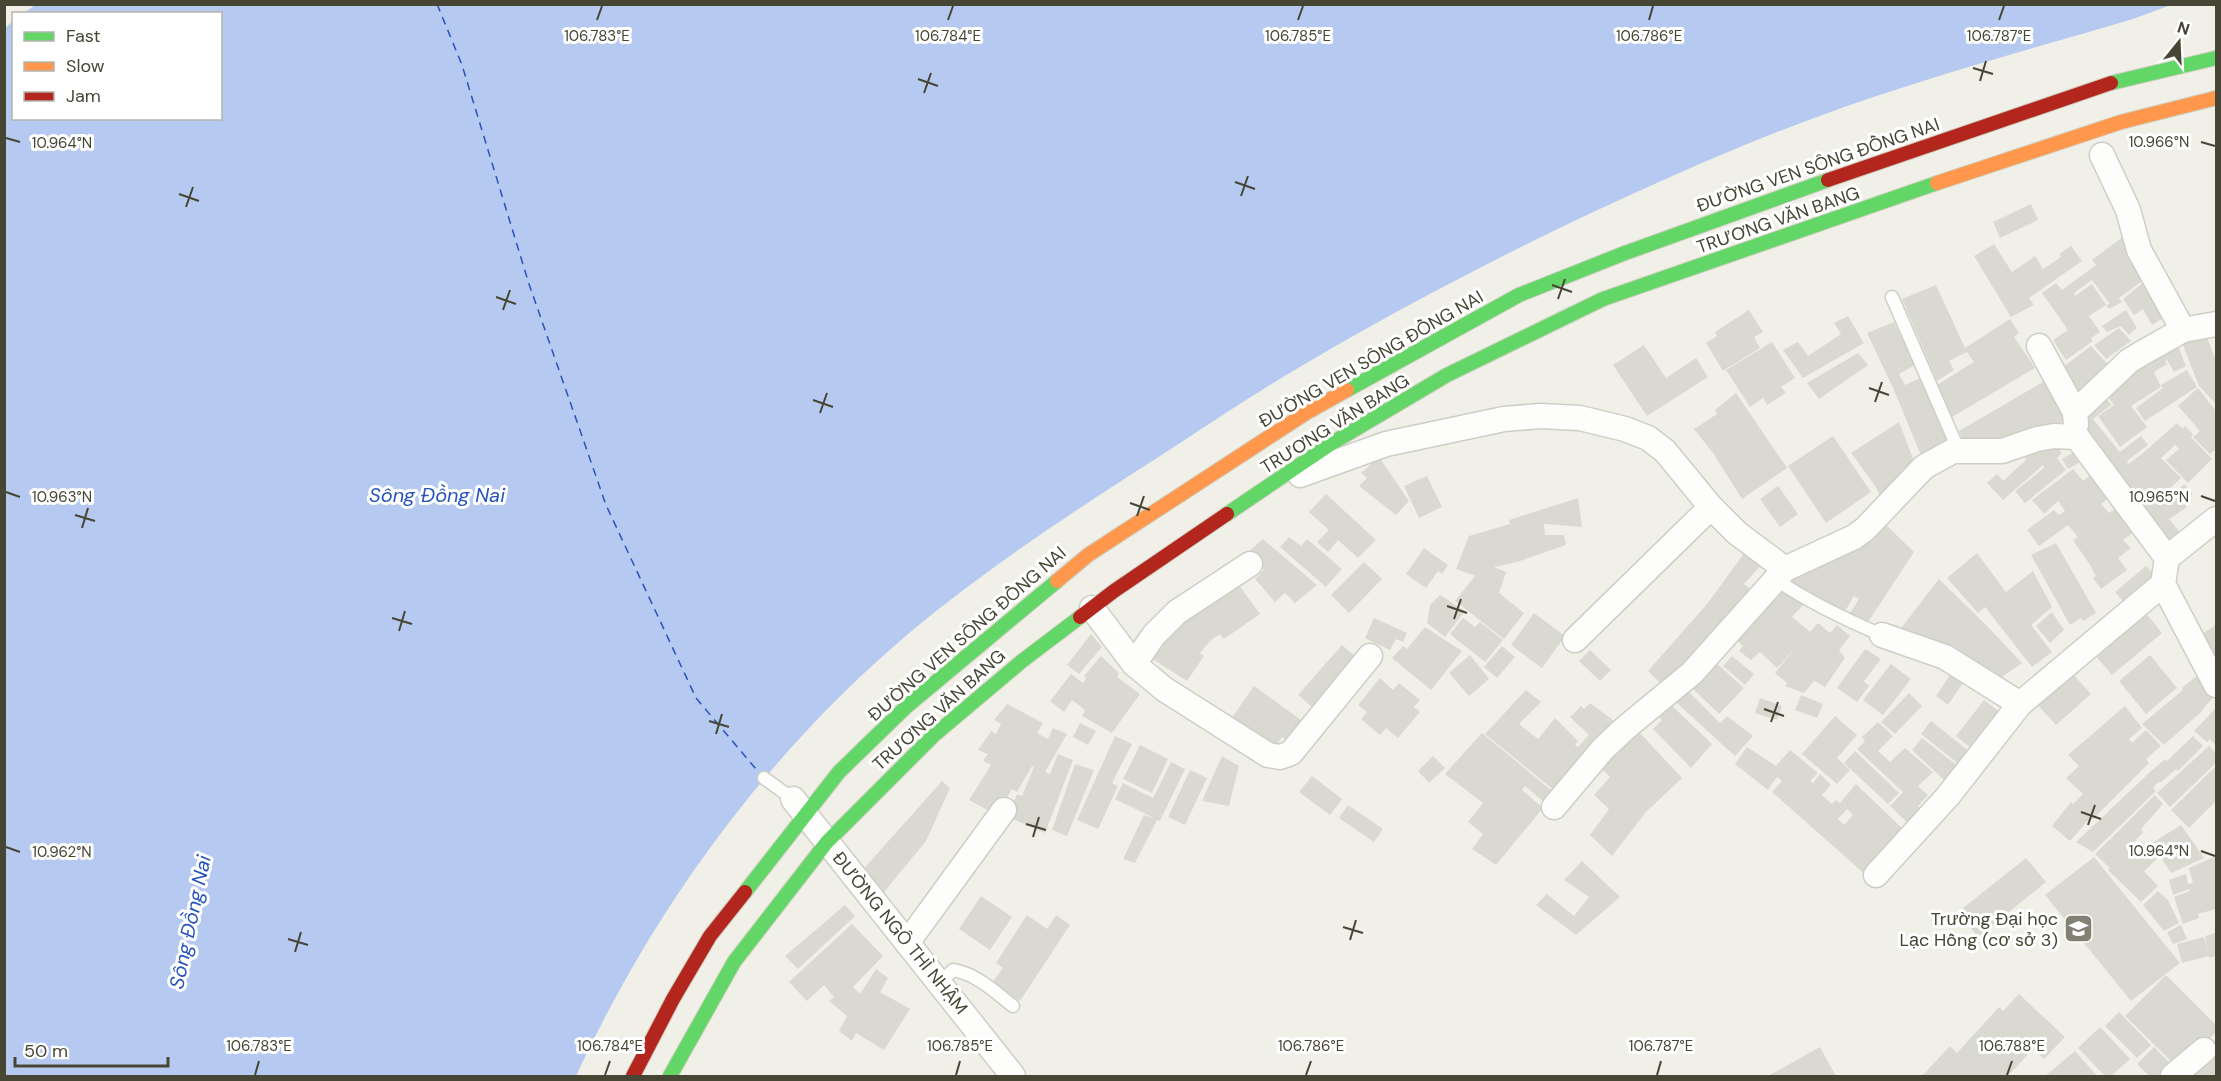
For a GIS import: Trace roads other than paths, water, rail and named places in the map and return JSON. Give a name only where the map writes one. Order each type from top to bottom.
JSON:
[{"type":"main road","name":"ĐƯỜNG VEN SÔNG ĐỒNG NAI","points":[[633,1077],[673,999],[710,936],[802,810],[839,772],[907,706],[1088,555],[1306,413],[1520,296],[1625,253],[1872,164],[2119,80],[2217,58]]},
{"type":"main road","name":"TRƯƠNG VĂN BANG","points":[[670,1077],[734,962],[827,842],[933,736],[1022,661],[1092,608],[1332,443],[1447,375],[1603,298],[2121,122],[2217,98]]},
{"type":"street","points":[[2102,155],[2126,204],[2139,250],[2183,330]]},
{"type":"street","points":[[2075,412],[2129,361],[2183,330],[2217,324]]},
{"type":"street","points":[[2039,346],[2075,412],[2077,437],[2167,558]]},
{"type":"street","points":[[1270,485],[1386,444],[1504,419],[1540,416],[1580,418],[1625,429],[1648,438],[1665,451],[1711,507],[1780,574]]},
{"type":"street","points":[[1554,807],[1603,749],[1697,668],[1780,574],[1854,537],[1865,529],[1924,467],[1939,457],[1959,451],[2002,450],[2054,436],[2077,437]]},
{"type":"street","points":[[1575,640],[1711,507]]},
{"type":"street","points":[[2217,519],[2167,558],[2163,584],[2217,685]]},
{"type":"street","points":[[1134,664],[1154,635],[1177,612],[1250,564]]},
{"type":"street","points":[[1876,875],[1953,789],[2020,704],[2163,584]]},
{"type":"street","points":[[1092,608],[1134,664],[1164,688],[1268,755],[1280,757],[1291,753],[1370,657]]},
{"type":"street","points":[[1882,635],[1945,657],[2020,704]]},
{"type":"street","name":"ĐƯỜNG NGÔ THÌ NHẬM","points":[[802,810],[1013,1077]]},
{"type":"street","points":[[906,943],[1004,810]]},
{"type":"street","points":[[2173,1077],[2204,1050]]},
{"type":"lane","points":[[1892,297],[1959,451]]},
{"type":"lane","points":[[1780,574],[1815,604],[1882,635]]},
{"type":"lane","points":[[764,778],[802,810]]},
{"type":"lane","points":[[940,982],[953,970],[972,975],[1013,1006]]},
{"type":"water","name":"Sông Đồng Nai","points":[[35,5],[2171,5],[2133,19],[1974,65],[1856,103],[1745,145],[1628,196],[1453,282],[1325,352],[1243,402],[1076,511],[977,580],[914,629],[861,676],[811,726],[764,779],[720,834],[679,892],[607,1013],[576,1076],[5,1076],[5,28],[12,22],[12,120],[222,120],[222,12],[25,12]]},
{"type":"place","name":"Trường Đại học Lạc Hồng (cơ sở 3)","points":[[2079,929]]}]
